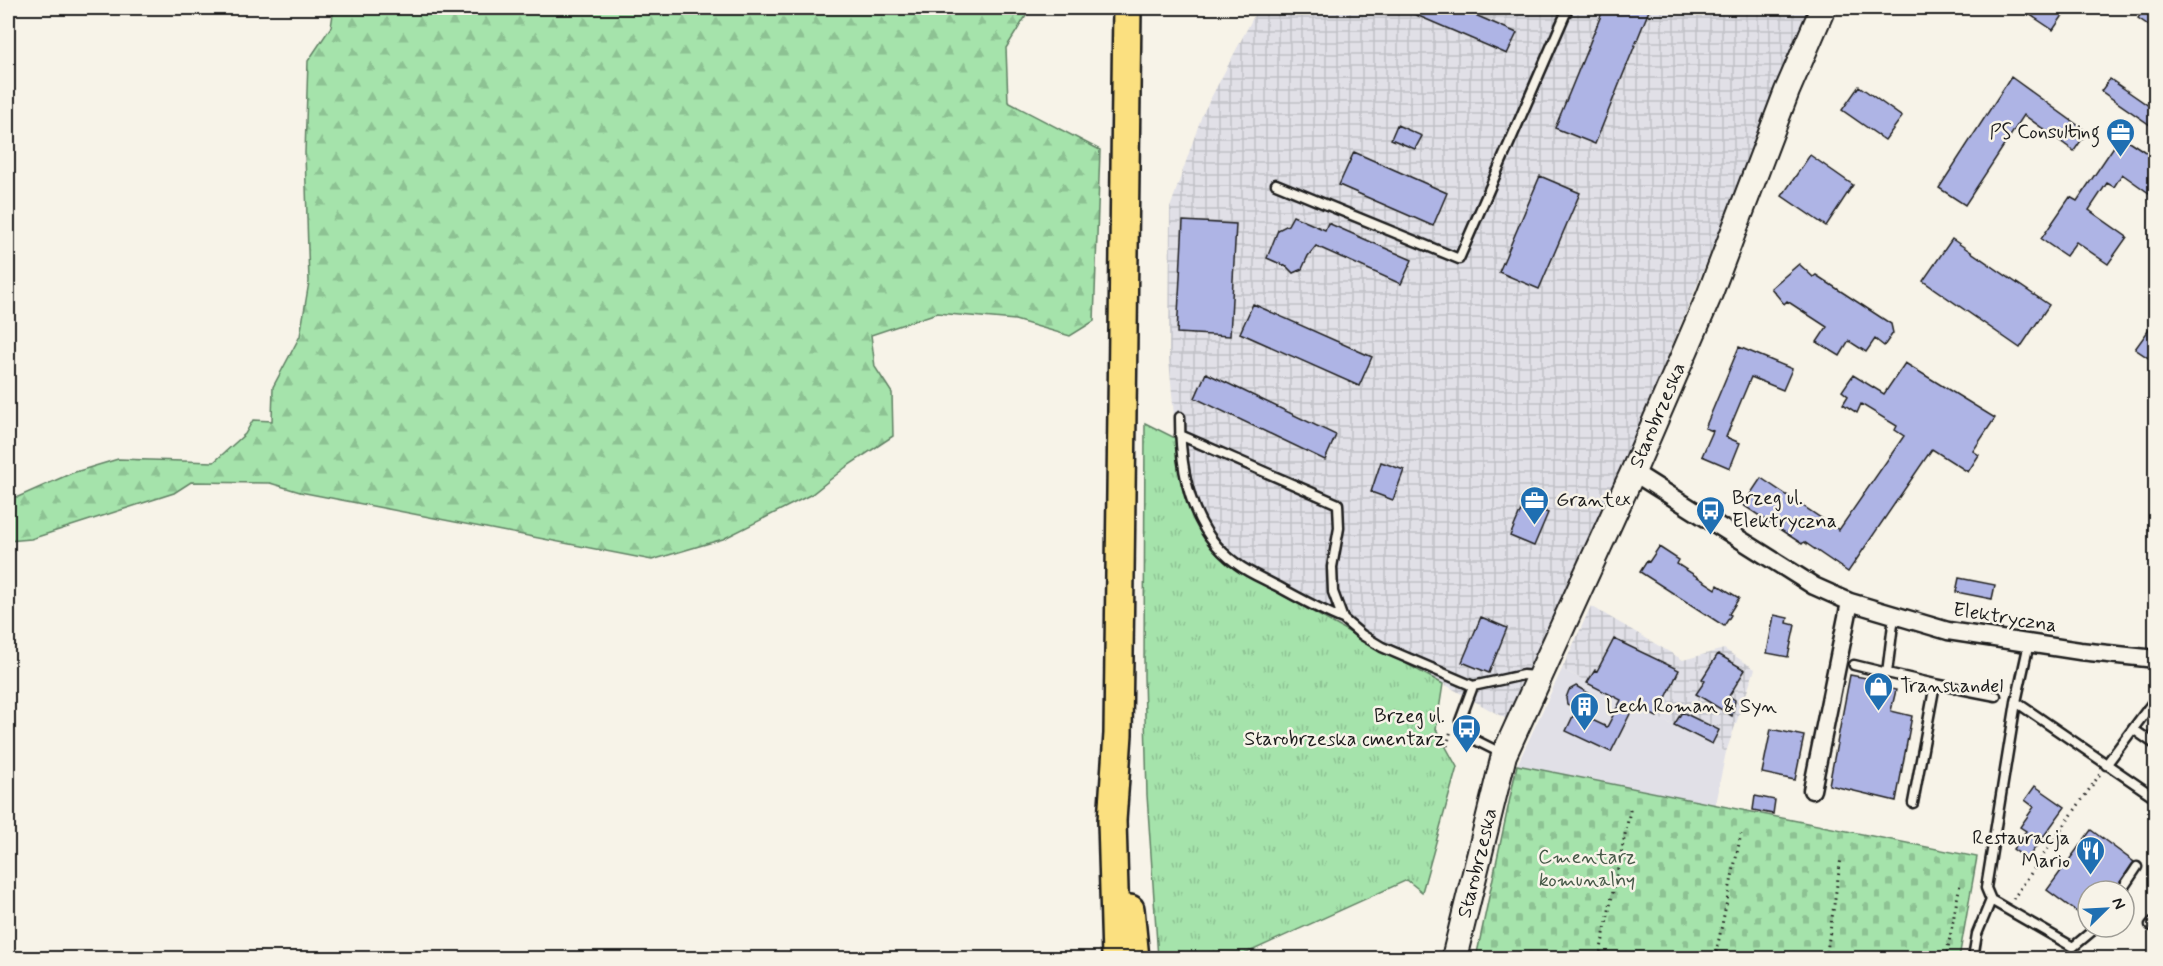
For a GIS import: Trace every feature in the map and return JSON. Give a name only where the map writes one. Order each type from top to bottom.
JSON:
[{"type":"main road","points":[[1116,958],[1112,821],[1118,734],[1127,8]]},
{"type":"main road","points":[[1118,734],[1135,958]]},
{"type":"street","name":"Starobrzeska","points":[[1454,958],[1504,755],[1633,472],[1709,296],[1787,91],[1823,8]]},
{"type":"street","name":"Elektryczna","points":[[1633,472],[1814,586],[1850,602],[1948,631],[2156,659]]},
{"type":"street","points":[[1812,790],[1850,602]]},
{"type":"lane","points":[[1276,184],[1459,259],[1568,8]]},
{"type":"lane","points":[[1180,417],[1183,469],[1191,498],[1203,527],[1220,549],[1237,564],[1326,613],[1343,619],[1362,635],[1382,647],[1473,686],[1523,675],[1539,676]]},
{"type":"lane","points":[[1180,435],[1338,504],[1339,528],[1332,567],[1333,592],[1343,619]]},
{"type":"lane","points":[[1887,673],[1894,616]]},
{"type":"lane","points":[[1973,958],[1977,934],[1990,900],[1986,888],[2016,702],[2029,643]]},
{"type":"lane","points":[[1854,665],[1996,696]]},
{"type":"lane","points":[[1913,803],[1935,684]]},
{"type":"lane","points":[[1473,686],[1460,721],[1471,738],[1504,755]]},
{"type":"lane","points":[[2106,765],[2156,698]]},
{"type":"lane","points":[[2016,702],[2156,798]]},
{"type":"lane","points":[[2133,729],[2156,745]]},
{"type":"lane","points":[[2129,879],[2137,867]]},
{"type":"lane","points":[[1990,900],[2073,947],[2083,939]]},
{"type":"lane","points":[[2156,919],[2150,925],[2156,928]]},
{"type":"path","points":[[2006,910],[2106,765]]},
{"type":"path","points":[[1599,958],[1631,806]]},
{"type":"path","points":[[1715,958],[1741,834]]},
{"type":"path","points":[[1826,958],[1841,858]]},
{"type":"path","points":[[1946,958],[1960,884]]},
{"type":"shaded area","points":[[1258,8],[1812,8],[1627,454],[1508,720],[1319,614],[1231,568],[1209,543],[1194,521],[1180,484],[1169,359],[1170,208],[1202,115]]},
{"type":"shaded area","points":[[1591,606],[1683,660],[1724,649],[1755,669],[1726,752],[1562,669]]},
{"type":"shaded area","points":[[1562,669],[1726,752],[1715,804],[1517,765]]},
{"type":"green space","points":[[334,8],[1031,8],[1006,48],[1008,102],[1100,150],[1094,321],[1070,336],[1015,320],[937,313],[871,335],[875,367],[892,393],[893,436],[846,467],[812,494],[723,539],[652,560],[300,492],[270,483],[191,482],[174,493],[31,539],[8,541],[8,496],[18,497],[72,473],[118,459],[214,462],[245,434],[253,420],[272,421],[273,387],[300,336],[309,282],[305,153],[308,61],[331,27]]},
{"type":"green space","points":[[1145,423],[1175,438],[1180,476],[1189,507],[1204,535],[1228,565],[1443,684],[1436,729],[1457,767],[1422,892],[1407,880],[1239,958],[1158,958],[1147,795],[1144,676]]},
{"type":"green space","name":"Cmentarz komunalny","points":[[1517,765],[1977,857],[1959,958],[1476,958]]},
{"type":"building","points":[[1400,8],[1459,8],[1517,33],[1507,54]]},
{"type":"building","points":[[1604,8],[1650,8],[1595,144],[1555,128]]},
{"type":"building","points":[[2020,8],[2068,8],[2053,30]]},
{"type":"building","points":[[2145,8],[2156,8],[2156,30],[2138,18]]},
{"type":"building","points":[[2011,77],[2087,132],[2074,151],[2024,115],[1965,205],[1939,188]]},
{"type":"building","points":[[2110,79],[2156,111],[2156,129],[2101,91]]},
{"type":"building","points":[[1859,86],[1902,117],[1885,140],[1842,110]]},
{"type":"building","points":[[1397,125],[1422,136],[1415,149],[1391,139]]},
{"type":"building","points":[[2121,136],[2156,159],[2156,198],[2122,174],[2114,187],[2107,183],[2089,210],[2127,237],[2108,264],[2076,242],[2066,256],[2041,239],[2070,197],[2077,201]]},
{"type":"building","points":[[1354,152],[1447,193],[1433,226],[1339,185]]},
{"type":"building","points":[[1810,155],[1853,185],[1826,226],[1782,196]]},
{"type":"building","points":[[1540,176],[1580,193],[1539,289],[1499,272]]},
{"type":"building","points":[[1293,216],[1325,230],[1328,223],[1412,260],[1401,284],[1316,246],[1302,269],[1293,273],[1287,267],[1267,258],[1278,230],[1288,225]]},
{"type":"building","points":[[1183,221],[1236,224],[1230,336],[1177,333]]},
{"type":"building","points":[[1952,239],[2049,305],[2020,348],[1923,281]]},
{"type":"building","points":[[1799,264],[1813,277],[1816,275],[1891,324],[1893,333],[1884,346],[1875,339],[1866,352],[1849,341],[1840,356],[1817,342],[1827,327],[1787,301],[1784,304],[1771,288]]},
{"type":"building","points":[[1253,304],[1372,357],[1359,386],[1240,333]]},
{"type":"building","points":[[2156,320],[2156,363],[2135,349]]},
{"type":"building","points":[[1739,347],[1792,369],[1783,390],[1751,377],[1726,437],[1740,443],[1730,468],[1702,456],[1713,431],[1705,428]]},
{"type":"building","points":[[1905,363],[1995,418],[1973,451],[1979,455],[1968,472],[1932,449],[1848,572],[1743,505],[1761,478],[1839,530],[1904,436],[1895,430],[1897,426],[1861,404],[1857,413],[1843,404],[1848,396],[1842,391],[1853,375],[1884,394]]},
{"type":"building","points":[[1206,373],[1336,435],[1325,460],[1195,398]]},
{"type":"building","points":[[1381,462],[1404,470],[1393,500],[1371,492]]},
{"type":"building","points":[[1524,503],[1548,513],[1534,546],[1510,536]]},
{"type":"building","points":[[1659,547],[1679,560],[1677,564],[1716,589],[1718,585],[1739,598],[1724,626],[1640,572]]},
{"type":"building","points":[[1959,578],[1995,585],[1992,599],[1956,592]]},
{"type":"building","points":[[1774,615],[1788,618],[1787,623],[1795,625],[1788,657],[1767,653]]},
{"type":"building","points":[[1481,617],[1507,628],[1489,673],[1462,662]]},
{"type":"building","points":[[1614,639],[1679,670],[1657,717],[1634,706],[1611,752],[1566,731],[1575,712],[1607,727],[1621,700],[1587,683],[1595,670],[1597,671]]},
{"type":"building","points":[[1718,654],[1745,670],[1729,696],[1735,700],[1732,716],[1696,694],[1705,681],[1702,679]]},
{"type":"building","points":[[1850,675],[1872,679],[1870,685],[1896,690],[1891,711],[1912,716],[1896,801],[1829,785]]},
{"type":"building","points":[[1576,686],[1588,693],[1580,711],[1567,704],[1566,698],[1569,690]]},
{"type":"building","points":[[1682,712],[1719,730],[1712,744],[1674,725]]},
{"type":"building","points":[[1771,729],[1804,736],[1795,780],[1762,773]]},
{"type":"building","points":[[2035,786],[2065,807],[2027,859],[2013,849],[2026,831],[2020,827],[2034,807],[2025,800]]},
{"type":"building","points":[[1755,796],[1775,800],[1773,814],[1753,810]]},
{"type":"building","name":"Restauracja Mario","points":[[2091,830],[2134,862],[2122,879],[2076,879],[2076,911],[2047,890]]},
{"type":"place","name":"PS Consulting","points":[[2121,158]]},
{"type":"place","name":"Grantex","points":[[1535,526]]},
{"type":"place","name":"Brzeg ul. Elektryczna","points":[[1711,536]]},
{"type":"place","name":"Transhandel","points":[[1879,712]]},
{"type":"place","name":"Lech Roman & Syn","points":[[1585,732]]},
{"type":"place","name":"Brzeg ul. Starobrzeska cmentarz","points":[[1466,754]]},
{"type":"place","name":"Restauracja Mario","points":[[2091,876]]}]
